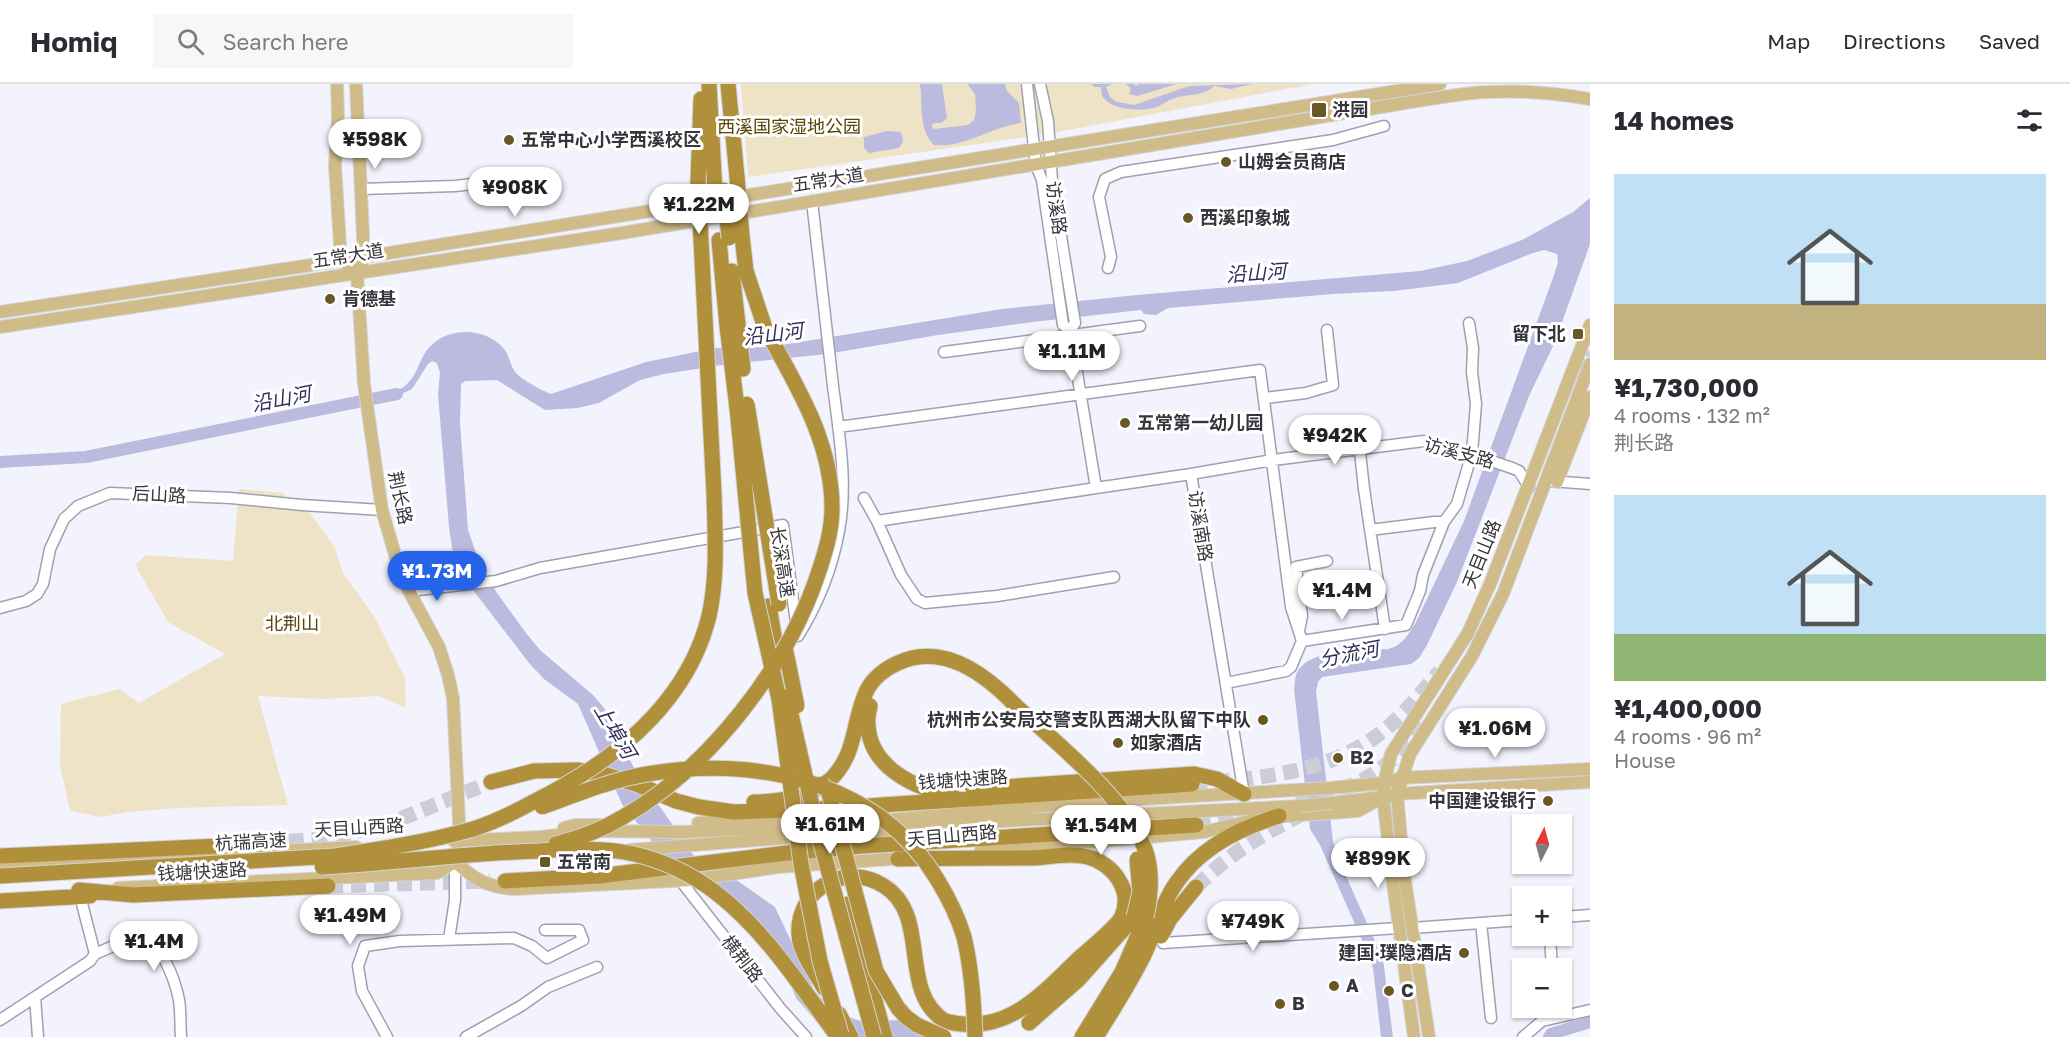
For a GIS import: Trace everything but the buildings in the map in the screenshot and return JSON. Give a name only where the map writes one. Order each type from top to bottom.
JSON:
[{"type":"highway","points":[[500,819],[585,774],[617,752],[644,729],[672,696],[695,654],[709,617],[714,585],[716,546],[698,181],[702,84]]},
{"type":"highway","name":"长深高速","points":[[709,84],[719,191],[730,238],[732,326],[742,406],[774,605],[780,667],[821,844],[874,1037]]},
{"type":"highway","name":"长深高速","points":[[718,84],[719,191]]},
{"type":"highway","points":[[503,852],[555,844],[585,836],[625,817],[699,759],[769,676],[803,615],[828,544],[832,509],[830,478],[822,444],[807,404],[765,328],[746,271],[730,238],[737,177],[728,84]]},
{"type":"highway","points":[[742,406],[755,593],[779,699],[801,864],[818,951],[840,1037]]},
{"type":"highway","name":"长深高速","points":[[774,605],[810,771],[885,1037]]},
{"type":"highway","points":[[646,788],[704,801],[760,802],[792,797],[814,790],[830,780],[843,765],[854,740],[868,688],[889,667],[905,660],[942,657],[962,664],[984,677],[1012,708]]},
{"type":"highway","points":[[1009,796],[958,795],[917,786],[898,775],[883,761],[872,744],[867,726],[870,704],[878,688],[889,676],[916,664],[930,663],[950,667],[975,679],[1087,772],[1132,824],[1141,838],[1149,863],[1150,899],[1140,917],[1122,972],[1082,1037]]},
{"type":"highway","name":"钱塘快速路","points":[[491,782],[551,769],[603,774],[676,801],[734,812],[838,808],[1192,784]]},
{"type":"highway","points":[[500,819],[518,816],[623,779],[678,770],[735,770],[785,775],[837,793],[878,814],[906,838],[926,861],[943,889],[963,936],[974,994],[975,1037]]},
{"type":"highway","points":[[810,771],[828,790],[876,971],[906,1017],[917,1025],[944,1037]]},
{"type":"highway","points":[[917,786],[948,790],[1194,774],[1217,779],[1244,794]]},
{"type":"highway","points":[[1096,1037],[1143,957],[1176,882],[1198,857],[1220,841],[1254,824],[1279,816]]},
{"type":"highway","name":"杭瑞高速","points":[[0,876],[335,856],[437,838],[500,819]]},
{"type":"highway","points":[[505,881],[672,873],[711,863],[862,846],[1196,825]]},
{"type":"highway","name":"钱塘快速路","points":[[0,856],[220,846]]},
{"type":"highway","points":[[503,852],[590,849],[632,854],[662,862],[689,874],[716,893],[765,939],[840,1037]]},
{"type":"highway","name":"杭瑞高速","points":[[0,886],[335,867],[503,852]]},
{"type":"highway","points":[[851,1037],[806,956],[799,935],[807,901],[828,882],[855,877],[868,878],[884,885],[897,896],[904,906],[910,926],[920,987],[925,999],[942,1020],[956,1028],[975,1034],[988,1034],[1008,1028],[1022,1017],[1122,918],[1126,899],[1121,882],[1108,867],[1088,857],[1065,855],[1030,858],[898,859]]},
{"type":"highway","name":"钱塘快速路","points":[[0,901],[79,893],[133,895],[328,886]]},
{"type":"highway","points":[[1108,1037],[1170,919],[1196,887]]},
{"type":"highway","points":[[1013,1032],[1028,1023],[1079,979],[1140,917]]},
{"type":"main road","points":[[337,84],[338,118],[334,165],[341,261],[357,273]]},
{"type":"main road","name":"荆长路","points":[[356,84],[364,257],[357,273],[364,384],[382,510],[396,558],[409,591],[439,647],[448,675],[456,736],[460,841],[454,862]]},
{"type":"main road","name":"五常大道","points":[[0,312],[341,261],[1440,84]]},
{"type":"main road","name":"五常大道","points":[[0,327],[622,233],[1387,106],[1485,92],[1556,93],[1590,99]]},
{"type":"main road","name":"天目山路","points":[[1414,1037],[1383,797],[1390,754],[1468,633],[1529,487],[1590,325]]},
{"type":"main road","name":"天目山路","points":[[1551,481],[1590,363]]},
{"type":"main road","name":"天目山路","points":[[1429,1037],[1404,874],[1397,794],[1401,778],[1410,754],[1472,656],[1489,624],[1590,397]]},
{"type":"main road","name":"天目山西路","points":[[0,865],[540,837],[600,831],[855,823],[1075,803],[1330,788],[1384,783],[1401,778],[1590,769]]},
{"type":"main road","name":"天目山西路","points":[[0,895],[79,893],[437,873],[454,862],[660,848],[692,848],[961,824],[1131,813],[1301,810],[1334,807],[1397,794],[1590,782]]},
{"type":"main road","name":"天目山西路","points":[[454,862],[476,880],[497,888],[598,886],[672,873],[732,873],[778,867],[898,859],[1204,832],[1301,810]]},
{"type":"street","points":[[1027,84],[1036,165],[1042,180],[1066,302]]},
{"type":"street","name":"访溪路","points":[[1040,84],[1048,122],[1050,163],[1070,329]]},
{"type":"street","points":[[1108,268],[1111,257],[1099,197],[1105,179],[1121,172],[1333,140],[1384,126]]},
{"type":"street","points":[[361,189],[455,186],[506,180]]},
{"type":"street","points":[[409,591],[496,581],[540,568],[783,525],[795,602],[797,637],[814,610],[831,564],[840,530],[841,468],[838,427],[812,201]]},
{"type":"street","points":[[1301,636],[1406,625],[1444,522],[1457,504],[1476,455],[1476,404],[1472,372],[1473,348],[1469,323]]},
{"type":"street","points":[[944,352],[1070,329],[1140,326]]},
{"type":"street","points":[[1070,329],[1096,488]]},
{"type":"street","points":[[1265,398],[1306,393],[1333,385],[1327,330]]},
{"type":"street","points":[[838,427],[1260,370],[1291,607],[1301,636]]},
{"type":"street","points":[[1357,424],[1385,629]]},
{"type":"street","name":"访溪支路","points":[[1191,474],[1273,460],[1424,441],[1476,455],[1519,471],[1529,487]]},
{"type":"street","name":"访溪南路","points":[[877,521],[1191,474],[1244,794]]},
{"type":"street","points":[[1551,481],[1590,484]]},
{"type":"street","name":"后山路","points":[[0,608],[26,601],[37,594],[43,584],[50,549],[64,519],[78,506],[110,493],[231,498],[382,510]]},
{"type":"street","points":[[864,498],[902,575],[917,599],[925,603],[997,596],[1114,577]]},
{"type":"street","points":[[1370,530],[1444,522]]},
{"type":"street","points":[[1226,684],[1286,671],[1291,667],[1301,636],[1302,615],[1296,567],[1327,561]]},
{"type":"street","points":[[449,939],[455,900],[454,862]]},
{"type":"street","name":"横荆路","points":[[672,873],[806,1037]]},
{"type":"street","points":[[79,893],[95,954]]},
{"type":"street","points":[[1572,916],[1590,915]]},
{"type":"street","points":[[1412,927],[1512,921]]},
{"type":"street","points":[[1481,923],[1491,1018]]},
{"type":"street","points":[[1163,943],[1399,928]]},
{"type":"street","points":[[387,1037],[362,991],[358,966],[365,946],[400,941],[514,938],[532,946],[547,958],[583,940],[579,930],[545,930]]},
{"type":"street","points":[[0,1020],[90,961],[95,954],[140,937],[150,940],[160,952],[173,979],[179,1001],[181,1037]]},
{"type":"street","points":[[466,1037],[521,1006],[548,987],[597,967]]},
{"type":"street","points":[[35,998],[38,1037]]},
{"type":"street","points":[[1572,1012],[1590,1010]]},
{"type":"street","points":[[1523,1037],[1546,1018]]},
{"type":"green space","name":"西溪国家湿地公园","points":[[741,84],[1314,84],[1047,134],[748,177]]},
{"type":"green space","name":"北荆山","points":[[239,489],[284,493],[291,507],[308,510],[335,548],[343,573],[376,619],[405,678],[406,708],[378,696],[323,699],[258,696],[288,805],[177,808],[101,817],[70,811],[60,765],[61,704],[119,689],[139,703],[225,654],[168,622],[135,565],[146,555],[233,561]]},
{"type":"water","points":[[920,84],[942,84],[947,118],[941,123],[934,123],[931,126],[934,129],[968,125],[974,120],[975,94],[967,84],[1005,84],[1007,91],[1019,103],[1021,123],[956,143],[934,145],[925,132],[923,124]]},
{"type":"water","points":[[1091,84],[1112,84],[1106,87],[1110,97],[1117,102],[1134,105],[1189,86],[1252,84],[1231,89],[1214,86],[1206,92],[1175,98],[1153,108],[1137,110],[1111,104],[1102,96],[1101,87],[1094,87]]},
{"type":"water","points":[[1125,84],[1135,86],[1139,84],[1177,84],[1137,96],[1129,94],[1131,88]]},
{"type":"water","points":[[887,131],[901,132],[903,142],[899,148],[869,153],[864,148],[864,137]]},
{"type":"water","points":[[1590,198],[1590,244],[1555,342],[1529,396],[1457,582],[1427,645],[1419,658],[1411,664],[1322,677],[1318,682],[1316,691],[1333,841],[1337,856],[1383,959],[1393,1037],[1381,1037],[1373,968],[1369,956],[1320,845],[1310,829],[1294,689],[1296,676],[1302,666],[1323,655],[1388,649],[1405,639],[1464,521],[1553,278],[1558,262],[1557,254],[1544,250],[1533,253],[1458,283],[1394,291],[1168,308],[1156,315],[1144,314],[1141,310],[1033,322],[827,354],[722,365],[664,374],[640,380],[599,403],[578,408],[545,410],[497,380],[465,381],[461,384],[460,423],[468,530],[480,564],[497,593],[526,633],[540,650],[593,695],[604,708],[642,784],[696,859],[715,865],[775,907],[814,990],[831,1010],[860,1021],[914,1020],[941,1037],[858,1037],[816,1021],[796,998],[785,970],[760,939],[666,859],[622,804],[578,704],[544,679],[529,663],[460,573],[452,548],[449,527],[438,394],[440,373],[437,363],[432,361],[428,364],[412,389],[382,403],[380,393],[403,387],[411,380],[433,343],[457,333],[474,333],[491,338],[504,349],[519,376],[551,394],[646,362],[715,348],[770,347],[1002,309],[1420,271],[1467,261],[1522,240],[1573,212]]},
{"type":"waterway","name":"沿山河","points":[[0,462],[86,457],[397,394]]},
{"type":"waterway","points":[[1549,1037],[1551,1034],[1590,1022]]},
{"type":"tunnel","points":[[1579,378],[1590,351]]},
{"type":"tunnel","points":[[1192,784],[1267,776],[1317,765],[1340,757],[1383,731],[1440,671]]},
{"type":"tunnel","points":[[1297,804],[1337,792],[1370,776],[1398,754],[1425,722]]},
{"type":"tunnel","points":[[220,846],[321,839],[388,824],[491,782]]},
{"type":"tunnel","points":[[1196,887],[1221,864],[1247,846],[1304,813]]},
{"type":"tunnel","points":[[1196,825],[1257,814]]},
{"type":"tunnel","points":[[328,886],[490,881]]},
{"type":"place","name":"洪园","points":[[1319,110]]},
{"type":"place","name":"五常中心小学西溪校区","points":[[509,140]]},
{"type":"place","name":"山姆会员商店","points":[[1226,162]]},
{"type":"place","name":"西溪印象城","points":[[1188,218]]},
{"type":"place","name":"肯德基","points":[[330,299]]},
{"type":"place","name":"留下北","points":[[1578,334]]},
{"type":"place","name":"五常第一幼儿园","points":[[1125,423]]},
{"type":"place","name":"杭州市公安局交警支队西湖大队留下中队","points":[[1263,720]]},
{"type":"place","name":"如家酒店","points":[[1118,743]]},
{"type":"place","name":"B2","points":[[1338,758]]},
{"type":"place","name":"中国建设银行","points":[[1548,801]]},
{"type":"place","name":"五常南","points":[[545,862]]},
{"type":"place","name":"建国·璞隐酒店","points":[[1464,953]]},
{"type":"place","name":"A","points":[[1334,986]]},
{"type":"place","name":"C","points":[[1389,991]]},
{"type":"place","name":"B","points":[[1280,1004]]},
{"type":"water label","name":"分流河","points":[[1349,654]]},
{"type":"water label","name":"上埠河","points":[[615,731]]}]
